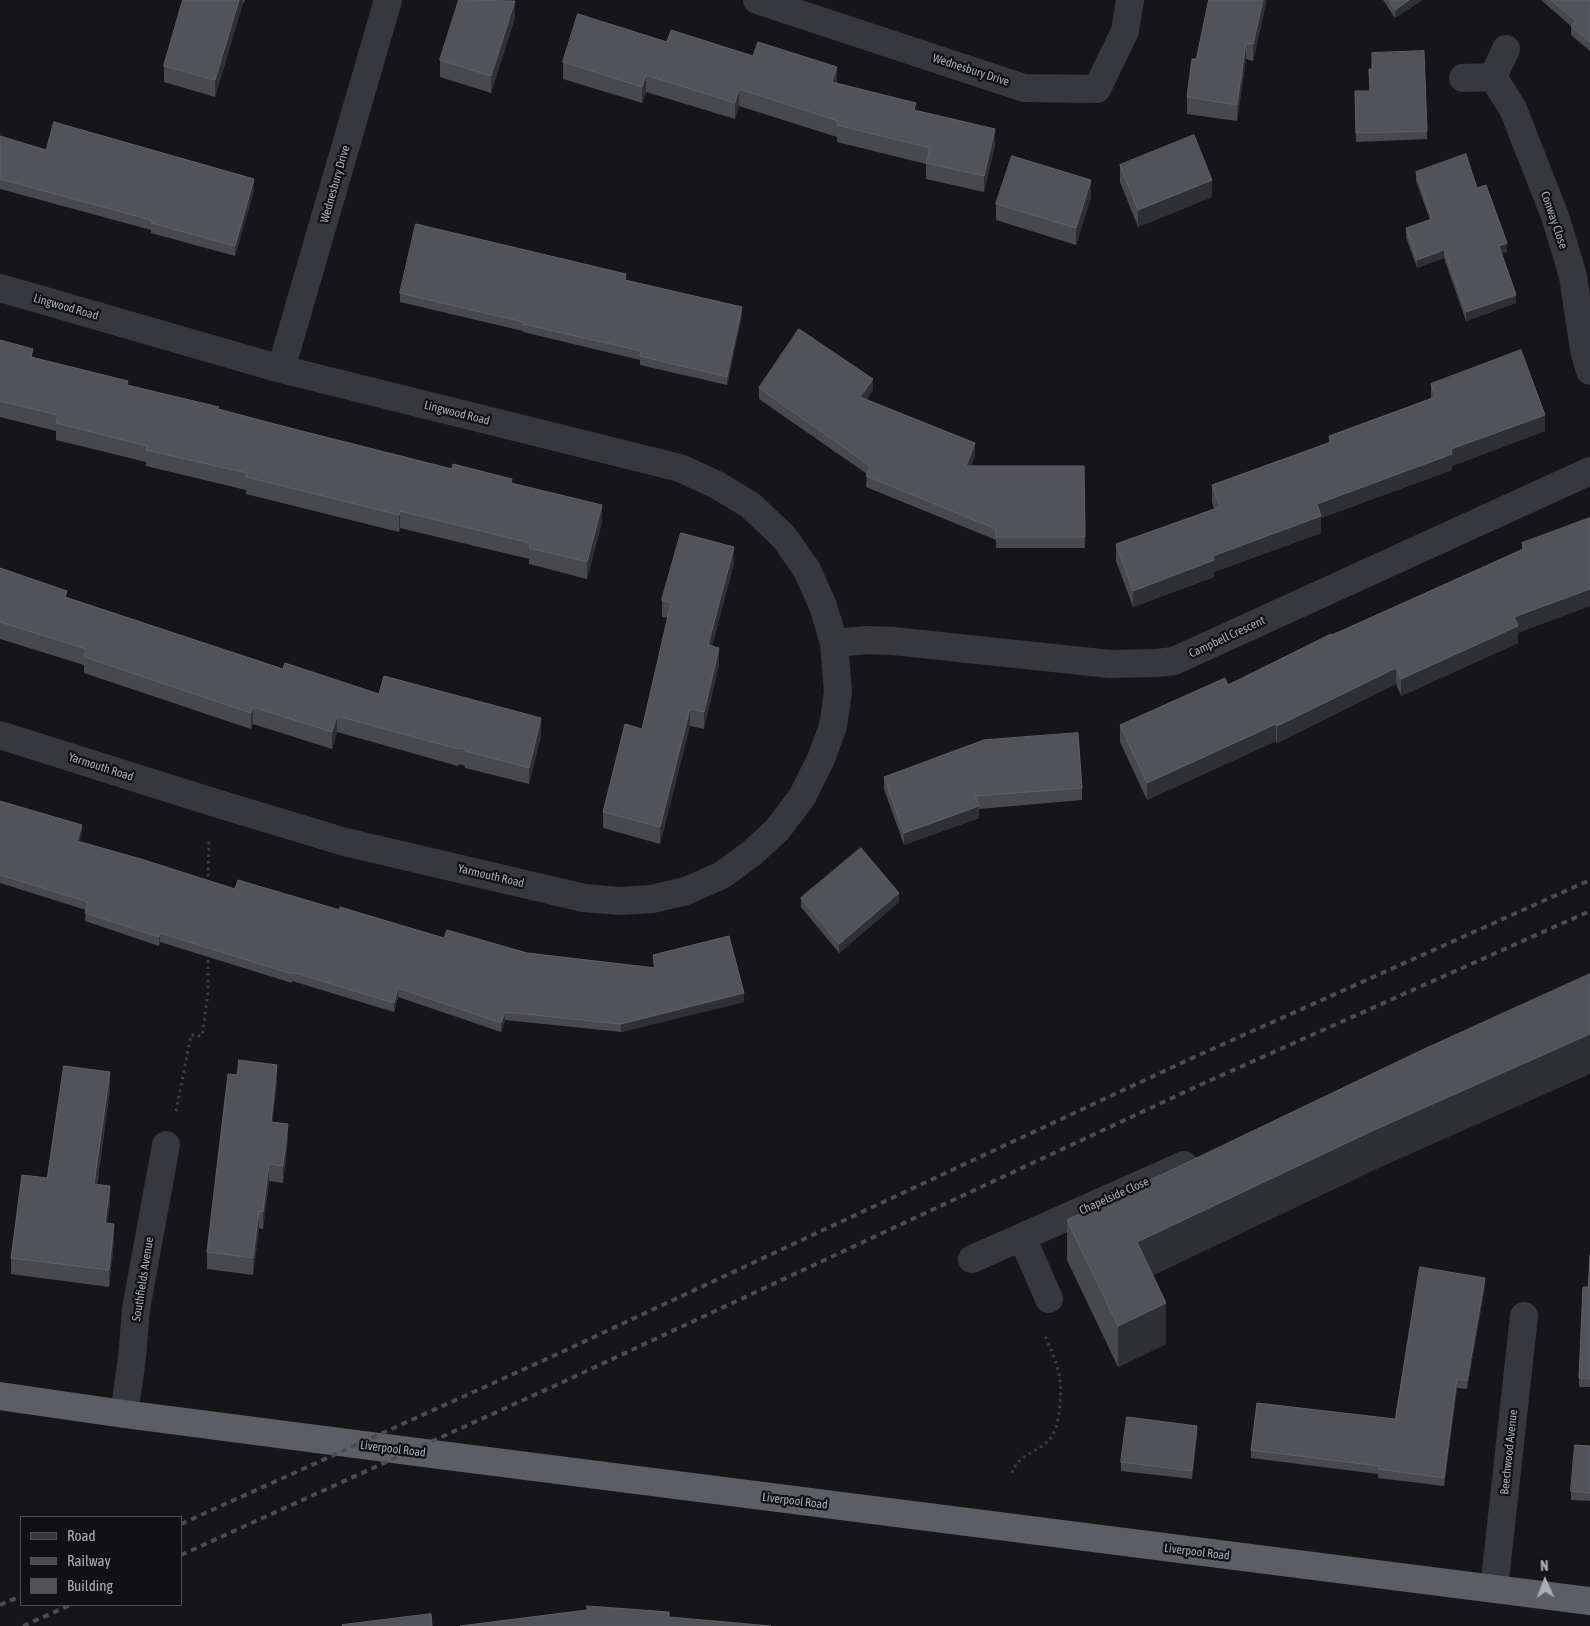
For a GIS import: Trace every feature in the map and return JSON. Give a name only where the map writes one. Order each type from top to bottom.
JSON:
[{"type":"highway","name":"Liverpool Road","points":[[0,1396],[331,1441],[1590,1601]]},
{"type":"street","name":"Wednesbury Drive","points":[[281,369],[388,0]]},
{"type":"street","name":"Wednesbury Drive","points":[[757,0],[1024,88],[1088,89],[1097,89],[1125,31],[1130,0]]},
{"type":"street","points":[[1463,78],[1493,77],[1506,48]]},
{"type":"street","name":"Conway Close","points":[[1493,77],[1513,110],[1554,216],[1573,276],[1584,350],[1590,371]]},
{"type":"street","name":"Lingwood Road","points":[[0,288],[281,369],[680,468],[717,485],[750,505],[784,537],[807,570],[823,606],[834,643]]},
{"type":"street","name":"Campbell Crescent","points":[[834,643],[867,640],[893,641],[1110,664],[1174,661],[1590,471]]},
{"type":"street","name":"Yarmouth Road","points":[[0,735],[345,842],[584,898],[620,901],[652,899],[686,891],[722,875],[752,854],[777,830],[802,797],[821,759],[833,726],[838,692],[834,643]]},
{"type":"street","name":"Southfields Avenue","points":[[124,1414],[136,1309],[166,1145]]},
{"type":"street","name":"Chapelside Close","points":[[972,1260],[1204,1156]]},
{"type":"street","points":[[1022,1237],[1049,1299]]},
{"type":"street","name":"Beechwood Avenue","points":[[1494,1589],[1524,1316]]},
{"type":"path","points":[[208,888],[209,801]]},
{"type":"path","points":[[166,1145],[173,1131],[191,1035],[202,1036],[208,993],[208,945]]},
{"type":"path","points":[[1012,1473],[1022,1458],[1048,1441],[1053,1435],[1058,1417],[1059,1377],[1039,1320],[1049,1299]]},
{"type":"building","points":[[183,0],[239,0],[215,80],[164,66]]},
{"type":"building","points":[[459,0],[515,1],[491,76],[440,60]]},
{"type":"building","points":[[1209,0],[1263,0],[1253,44],[1246,43],[1237,105],[1187,97],[1192,59],[1196,59]]},
{"type":"building","points":[[1389,0],[1409,0],[1395,10]]},
{"type":"building","points":[[1551,0],[1590,0],[1590,42],[1571,26],[1576,21]]},
{"type":"building","points":[[578,14],[667,42],[671,30],[753,56],[758,42],[837,67],[832,82],[916,103],[914,110],[995,129],[984,176],[926,163],[930,148],[837,125],[838,121],[739,89],[735,103],[646,75],[642,87],[563,62]]},
{"type":"building","points":[[1424,51],[1427,131],[1356,133],[1355,91],[1370,91],[1369,69],[1372,69],[1372,53]]},
{"type":"building","points":[[54,122],[254,179],[235,246],[151,223],[151,220],[0,179],[0,136],[46,150]]},
{"type":"building","points":[[1194,135],[1212,180],[1138,210],[1120,165]]},
{"type":"building","points":[[1466,154],[1477,188],[1486,185],[1507,243],[1499,246],[1516,295],[1466,312],[1444,250],[1417,260],[1406,228],[1432,219],[1416,172]]},
{"type":"building","points":[[1012,156],[1091,180],[1076,228],[996,204]]},
{"type":"building","points":[[416,224],[626,274],[625,280],[742,307],[727,377],[640,356],[641,351],[400,293]]},
{"type":"building","points":[[799,329],[873,379],[860,397],[975,443],[966,466],[1084,466],[1085,537],[996,537],[996,529],[866,476],[870,466],[759,388]]},
{"type":"building","points":[[0,340],[33,349],[31,357],[128,381],[127,385],[219,407],[218,409],[452,469],[453,464],[512,479],[511,483],[602,505],[587,562],[529,548],[530,543],[400,511],[399,515],[246,477],[247,473],[146,450],[147,446],[56,423],[58,415],[0,401]]},
{"type":"building","points":[[1521,350],[1545,415],[1451,449],[1452,454],[1317,504],[1321,516],[1213,556],[1214,560],[1133,591],[1116,544],[1220,507],[1212,485],[1331,442],[1329,436],[1436,397],[1431,384]]},
{"type":"building","points":[[1590,518],[1590,589],[1514,617],[1518,626],[1401,679],[1396,668],[1277,726],[1276,724],[1147,783],[1120,725],[1225,678],[1228,685],[1331,634],[1524,549],[1522,543]]},
{"type":"building","points":[[681,533],[734,547],[708,645],[719,648],[704,712],[690,709],[660,827],[603,812],[625,724],[642,729],[671,603],[662,600]]},
{"type":"building","points":[[0,568],[67,591],[65,597],[283,669],[285,663],[379,694],[384,676],[541,718],[529,768],[465,751],[466,749],[458,749],[337,716],[332,732],[253,707],[251,713],[84,657],[86,649],[0,622]]},
{"type":"building","points":[[1078,733],[1082,788],[975,796],[979,806],[904,833],[884,777],[984,740]]},
{"type":"building","points":[[0,801],[82,825],[77,841],[235,889],[238,880],[340,910],[340,907],[444,938],[447,930],[527,953],[656,968],[653,955],[729,936],[744,993],[621,1024],[505,1012],[501,1023],[398,988],[394,1003],[160,933],[159,937],[85,913],[88,902],[0,875]]},
{"type":"building","points":[[861,848],[899,893],[839,944],[801,898]]},
{"type":"building","points":[[1590,974],[1590,1034],[1372,1131],[1137,1242],[1166,1303],[1118,1326],[1067,1220],[1422,1050]]},
{"type":"building","points":[[239,1060],[277,1065],[271,1122],[288,1124],[283,1166],[269,1164],[263,1212],[259,1211],[253,1258],[207,1252],[228,1074],[237,1075]]},
{"type":"building","points":[[64,1066],[110,1072],[94,1184],[110,1186],[105,1223],[114,1224],[109,1270],[11,1258],[22,1175],[47,1178]]},
{"type":"building","points":[[1590,1255],[1590,1379],[1579,1378],[1583,1287],[1588,1287]]},
{"type":"building","points":[[1420,1267],[1485,1278],[1467,1381],[1457,1379],[1444,1478],[1378,1469],[1379,1466],[1251,1450],[1257,1403],[1395,1419]]},
{"type":"building","points":[[1127,1417],[1197,1426],[1192,1471],[1121,1462]]},
{"type":"building","points":[[1575,1445],[1590,1446],[1590,1493],[1571,1491]]},
{"type":"building","points":[[587,1606],[669,1612],[669,1617],[771,1626],[460,1626],[587,1610]]},
{"type":"building","points":[[431,1614],[432,1626],[342,1625]]},
{"type":"railway","points":[[182,1524],[551,1357],[1190,1059],[1590,880]]},
{"type":"railway","points":[[182,1555],[563,1382],[1202,1084],[1590,911]]},
{"type":"railway","points":[[0,1605],[20,1596]]},
{"type":"railway","points":[[23,1626],[68,1606]]}]
